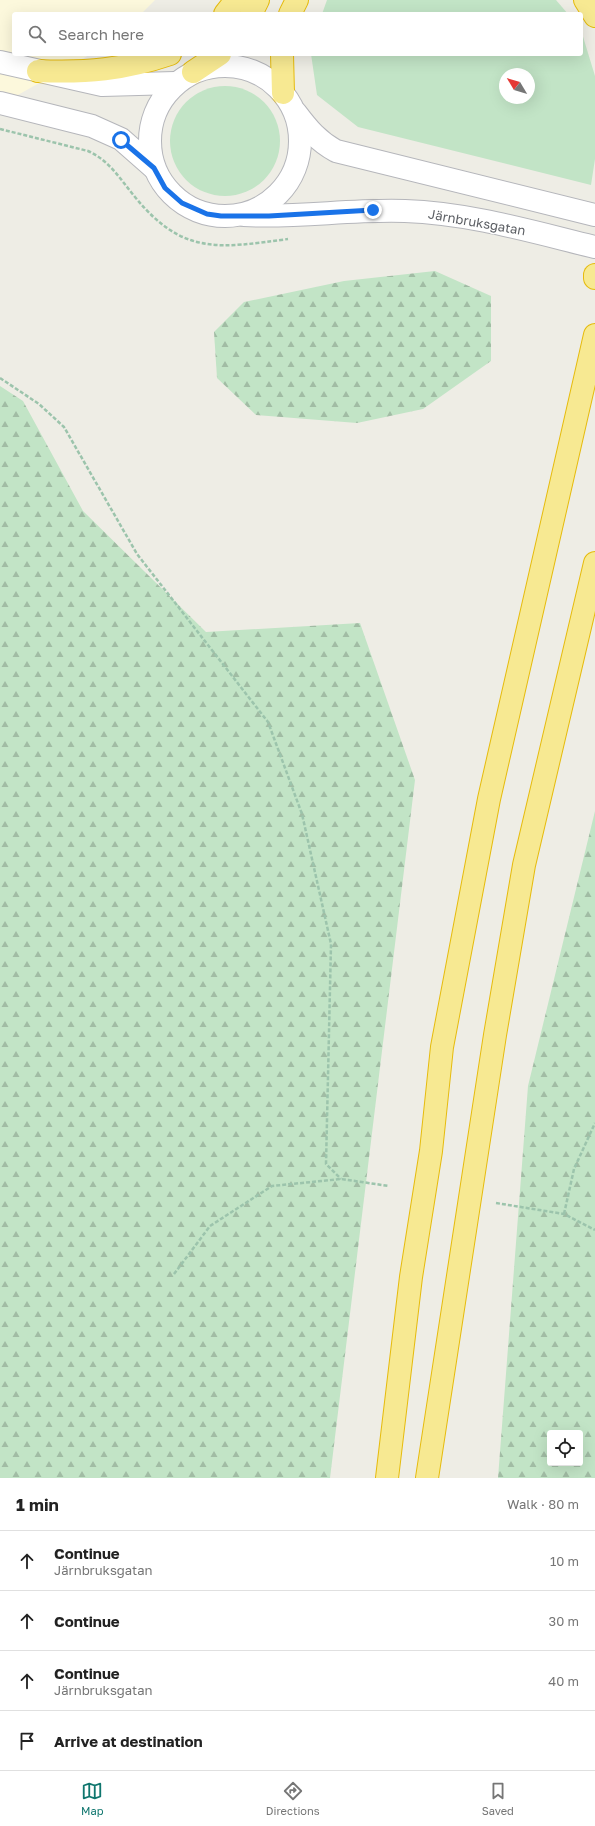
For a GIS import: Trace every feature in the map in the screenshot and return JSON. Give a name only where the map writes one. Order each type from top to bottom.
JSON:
[{"type":"highway","points":[[227,12],[236,0]]},
{"type":"highway","points":[[252,12],[258,0]]},
{"type":"highway","points":[[291,12],[297,0]]},
{"type":"highway","points":[[585,0],[595,16]]},
{"type":"highway","points":[[38,71],[72,72],[106,70],[144,63],[164,56]]},
{"type":"highway","points":[[193,72],[217,56]]},
{"type":"highway","points":[[282,56],[288,101]]},
{"type":"highway","points":[[387,1478],[411,1278],[430,1151],[442,1048],[489,799],[595,335]]},
{"type":"highway","points":[[427,1478],[495,1035],[524,865],[595,563]]},
{"type":"street","points":[[0,62],[102,85],[175,83]]},
{"type":"street","points":[[154,168],[149,133],[153,116],[161,100],[175,83],[193,72],[214,66],[239,66],[258,73],[274,83],[312,134],[336,151],[595,215]]},
{"type":"street","points":[[237,215],[252,211],[273,199],[288,181],[295,168],[299,152],[299,128],[288,101]]},
{"type":"street","points":[[0,103],[92,126],[121,140],[154,168]]},
{"type":"street","name":"Järnbruksgatan","points":[[154,168],[165,188],[182,203],[193,209],[214,215],[269,216],[373,210],[406,211],[471,218],[595,247]]},
{"type":"path","points":[[0,378],[39,404],[64,427],[137,554],[268,722],[302,814],[331,944],[326,1164],[341,1179]]},
{"type":"path","points":[[564,1214],[574,1169],[595,1123]]},
{"type":"path","points":[[174,1274],[210,1226],[272,1186],[341,1179],[389,1186]]},
{"type":"path","points":[[496,1203],[564,1214],[595,1230]]},
{"type":"shaded area","points":[[0,0],[155,0],[143,12],[12,12],[12,56],[87,56],[0,105]]},
{"type":"green space","points":[[327,0],[556,0],[566,12],[323,12]]},
{"type":"green space","points":[[583,37],[595,76],[595,159],[591,185],[358,127],[317,95],[311,56],[583,56]]},
{"type":"green space","points":[[225,86],[246,90],[256,95],[264,102],[271,110],[276,120],[280,141],[276,162],[271,172],[264,180],[256,187],[246,192],[225,196],[204,192],[194,187],[186,180],[179,172],[174,162],[170,141],[174,120],[179,110],[186,102],[194,95],[204,90]]},
{"type":"green space","points":[[435,271],[491,296],[491,361],[423,409],[357,423],[256,415],[217,378],[214,332],[244,302],[344,281]]},
{"type":"green space","points":[[0,386],[23,401],[83,511],[206,632],[360,623],[415,780],[330,1478],[0,1478]]},
{"type":"green space","points":[[595,811],[595,1478],[498,1478],[528,1086]]},
{"type":"route","points":[[121,140],[154,168],[165,188],[182,203],[207,214],[221,216],[269,216],[373,210]]}]
